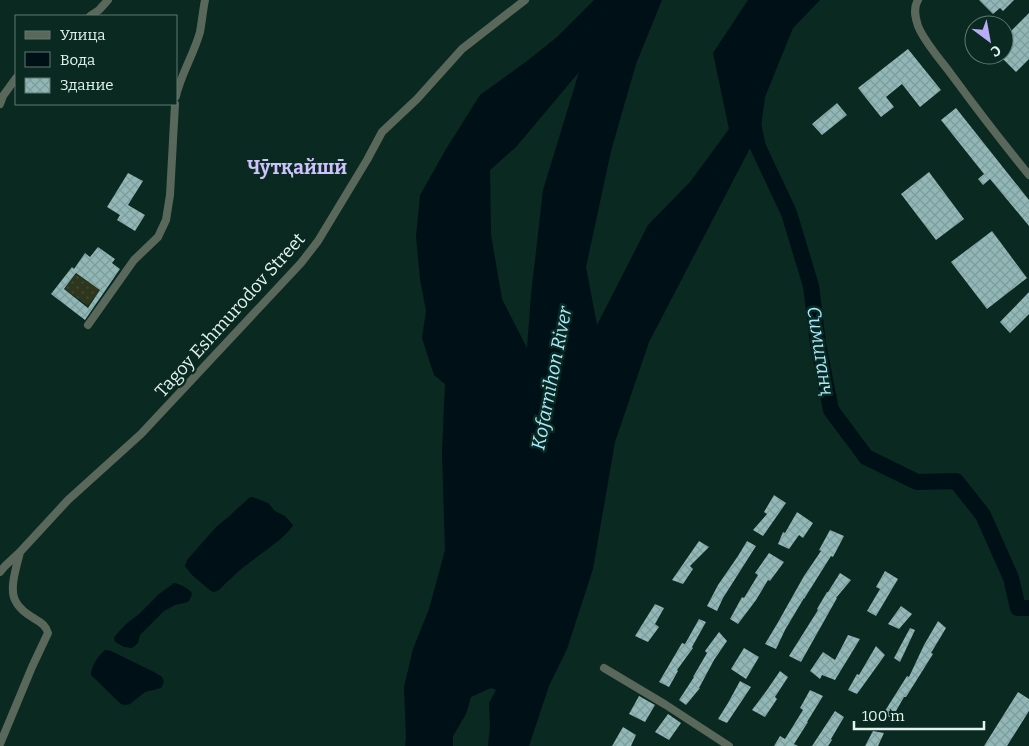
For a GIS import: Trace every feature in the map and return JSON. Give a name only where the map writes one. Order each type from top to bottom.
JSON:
[{"type":"street","points":[[92,15],[108,0]]},
{"type":"street","points":[[178,87],[200,31],[205,0]]},
{"type":"street","name":"Tagoy Eshmurodov Street","points":[[0,572],[68,500],[141,434],[301,263],[318,241],[382,132],[417,99],[462,49],[524,0]]},
{"type":"street","points":[[918,0],[915,14],[919,27],[930,46],[996,135],[1029,175]]},
{"type":"street","points":[[0,104],[3,96],[15,79]]},
{"type":"street","points":[[88,325],[134,260],[158,237],[166,220],[170,195],[175,105]]},
{"type":"street","points":[[0,744],[48,633],[47,628],[19,607],[14,599],[15,571],[20,552]]},
{"type":"street","points":[[604,668],[729,746]]},
{"type":"green space","points":[[76,274],[91,284],[95,280],[103,286],[88,306],[65,289]]},
{"type":"water","name":"Kofarnihon River","points":[[594,0],[662,0],[636,64],[611,151],[586,267],[597,325],[648,225],[690,182],[729,129],[713,53],[748,0],[820,0],[793,28],[765,97],[761,127],[649,342],[615,442],[593,569],[567,649],[549,686],[529,746],[488,746],[490,726],[489,703],[496,690],[491,688],[471,697],[466,714],[453,736],[453,746],[405,746],[404,687],[413,649],[429,609],[445,550],[442,452],[445,384],[434,375],[422,338],[426,311],[420,279],[416,236],[420,195],[480,95],[557,37]],"holes":[[[579,72],[543,190],[531,295],[527,348],[502,299],[491,235],[490,170],[516,147]]]},
{"type":"water","points":[[250,497],[268,503],[293,525],[278,541],[219,590],[211,591],[192,575],[185,566],[187,560],[216,527]]},
{"type":"water","points":[[174,583],[184,586],[192,593],[188,602],[175,605],[164,611],[140,635],[138,643],[132,648],[124,647],[115,642],[114,637],[125,625]]},
{"type":"water","points":[[105,650],[111,651],[162,677],[164,682],[161,688],[145,692],[130,704],[121,704],[91,675],[95,661]]},
{"type":"building","points":[[979,0],[1014,0],[1003,11],[1000,8],[993,14]]},
{"type":"building","points":[[1029,13],[1029,59],[1016,72],[1009,65],[1014,65],[1014,28]]},
{"type":"building","points":[[908,49],[941,90],[920,107],[902,84],[886,97],[894,107],[881,117],[858,88]]},
{"type":"building","points":[[837,103],[847,115],[822,135],[812,124]]},
{"type":"building","points":[[956,108],[1029,200],[1029,226],[990,179],[983,185],[978,179],[984,174],[941,120]]},
{"type":"building","points":[[929,172],[964,219],[936,240],[901,194]]},
{"type":"building","points":[[128,173],[143,181],[128,205],[145,215],[135,231],[117,220],[120,215],[107,207]]},
{"type":"building","points":[[992,231],[1027,278],[987,309],[951,262]]},
{"type":"building","points":[[98,247],[115,259],[112,263],[120,269],[85,320],[51,294],[72,267],[74,269],[85,253],[90,257]],"holes":[[[76,273],[100,290],[88,308],[64,289]]]},
{"type":"building","points":[[1029,292],[1029,314],[1010,333],[1000,322]]},
{"type":"building","points":[[774,495],[786,503],[763,536],[753,530],[767,514],[764,512]]},
{"type":"building","points":[[797,512],[813,523],[803,538],[799,535],[789,549],[778,544],[783,532],[785,533]]},
{"type":"building","points":[[830,530],[844,536],[833,557],[831,556],[804,598],[776,649],[765,644],[804,576],[821,551],[819,550]]},
{"type":"building","points":[[699,541],[709,547],[690,566],[693,569],[683,584],[672,580]]},
{"type":"building","points":[[747,541],[756,546],[723,598],[717,611],[707,606],[718,585]]},
{"type":"building","points":[[769,553],[784,562],[770,581],[768,580],[738,624],[730,619],[742,597],[744,598],[758,575],[755,573]]},
{"type":"building","points":[[885,571],[898,579],[876,616],[867,611],[880,589],[876,587]]},
{"type":"building","points":[[840,573],[851,580],[836,598],[801,662],[789,656],[827,592]]},
{"type":"building","points":[[655,604],[664,608],[655,624],[659,627],[648,642],[635,636]]},
{"type":"building","points":[[901,606],[912,614],[899,629],[888,624]]},
{"type":"building","points":[[699,619],[706,622],[693,648],[677,670],[669,687],[659,682],[682,643],[685,644]]},
{"type":"building","points":[[938,621],[946,628],[931,653],[933,654],[892,718],[883,714],[907,676],[909,677]]},
{"type":"building","points":[[910,628],[915,630],[900,662],[894,658]]},
{"type":"building","points":[[719,632],[727,641],[714,660],[700,688],[686,705],[679,700],[707,653],[705,651]]},
{"type":"building","points":[[848,635],[860,639],[835,680],[822,675],[820,679],[810,671],[823,652],[835,660]]},
{"type":"building","points":[[876,646],[885,655],[857,694],[848,690],[857,674],[859,675]]},
{"type":"building","points":[[744,648],[759,657],[746,679],[731,669]]},
{"type":"building","points":[[780,671],[788,677],[765,717],[752,710]]},
{"type":"building","points":[[740,681],[751,687],[727,723],[718,719]]},
{"type":"building","points":[[810,690],[823,696],[794,744],[798,746],[774,746],[780,736],[785,739],[803,710],[800,708]]},
{"type":"building","points":[[1018,692],[1029,699],[1029,711],[1007,746],[984,746]]},
{"type":"building","points":[[639,696],[655,705],[645,722],[629,714]]},
{"type":"building","points":[[835,711],[844,717],[832,740],[828,746],[812,746]]},
{"type":"building","points":[[668,714],[681,723],[669,740],[655,732]]},
{"type":"building","points":[[623,727],[636,735],[631,746],[612,746]]},
{"type":"building","points":[[873,731],[884,733],[878,746],[865,746]]},
{"type":"waterway","name":"Симиганҷ","points":[[754,115],[753,124],[758,147],[789,213],[811,286],[818,344],[831,410],[866,457],[917,482],[956,481],[983,515],[1011,578],[1018,608],[1029,608]]},
{"type":"district","name":"Чӯтқайшӣ","points":[[297,167]]}]
